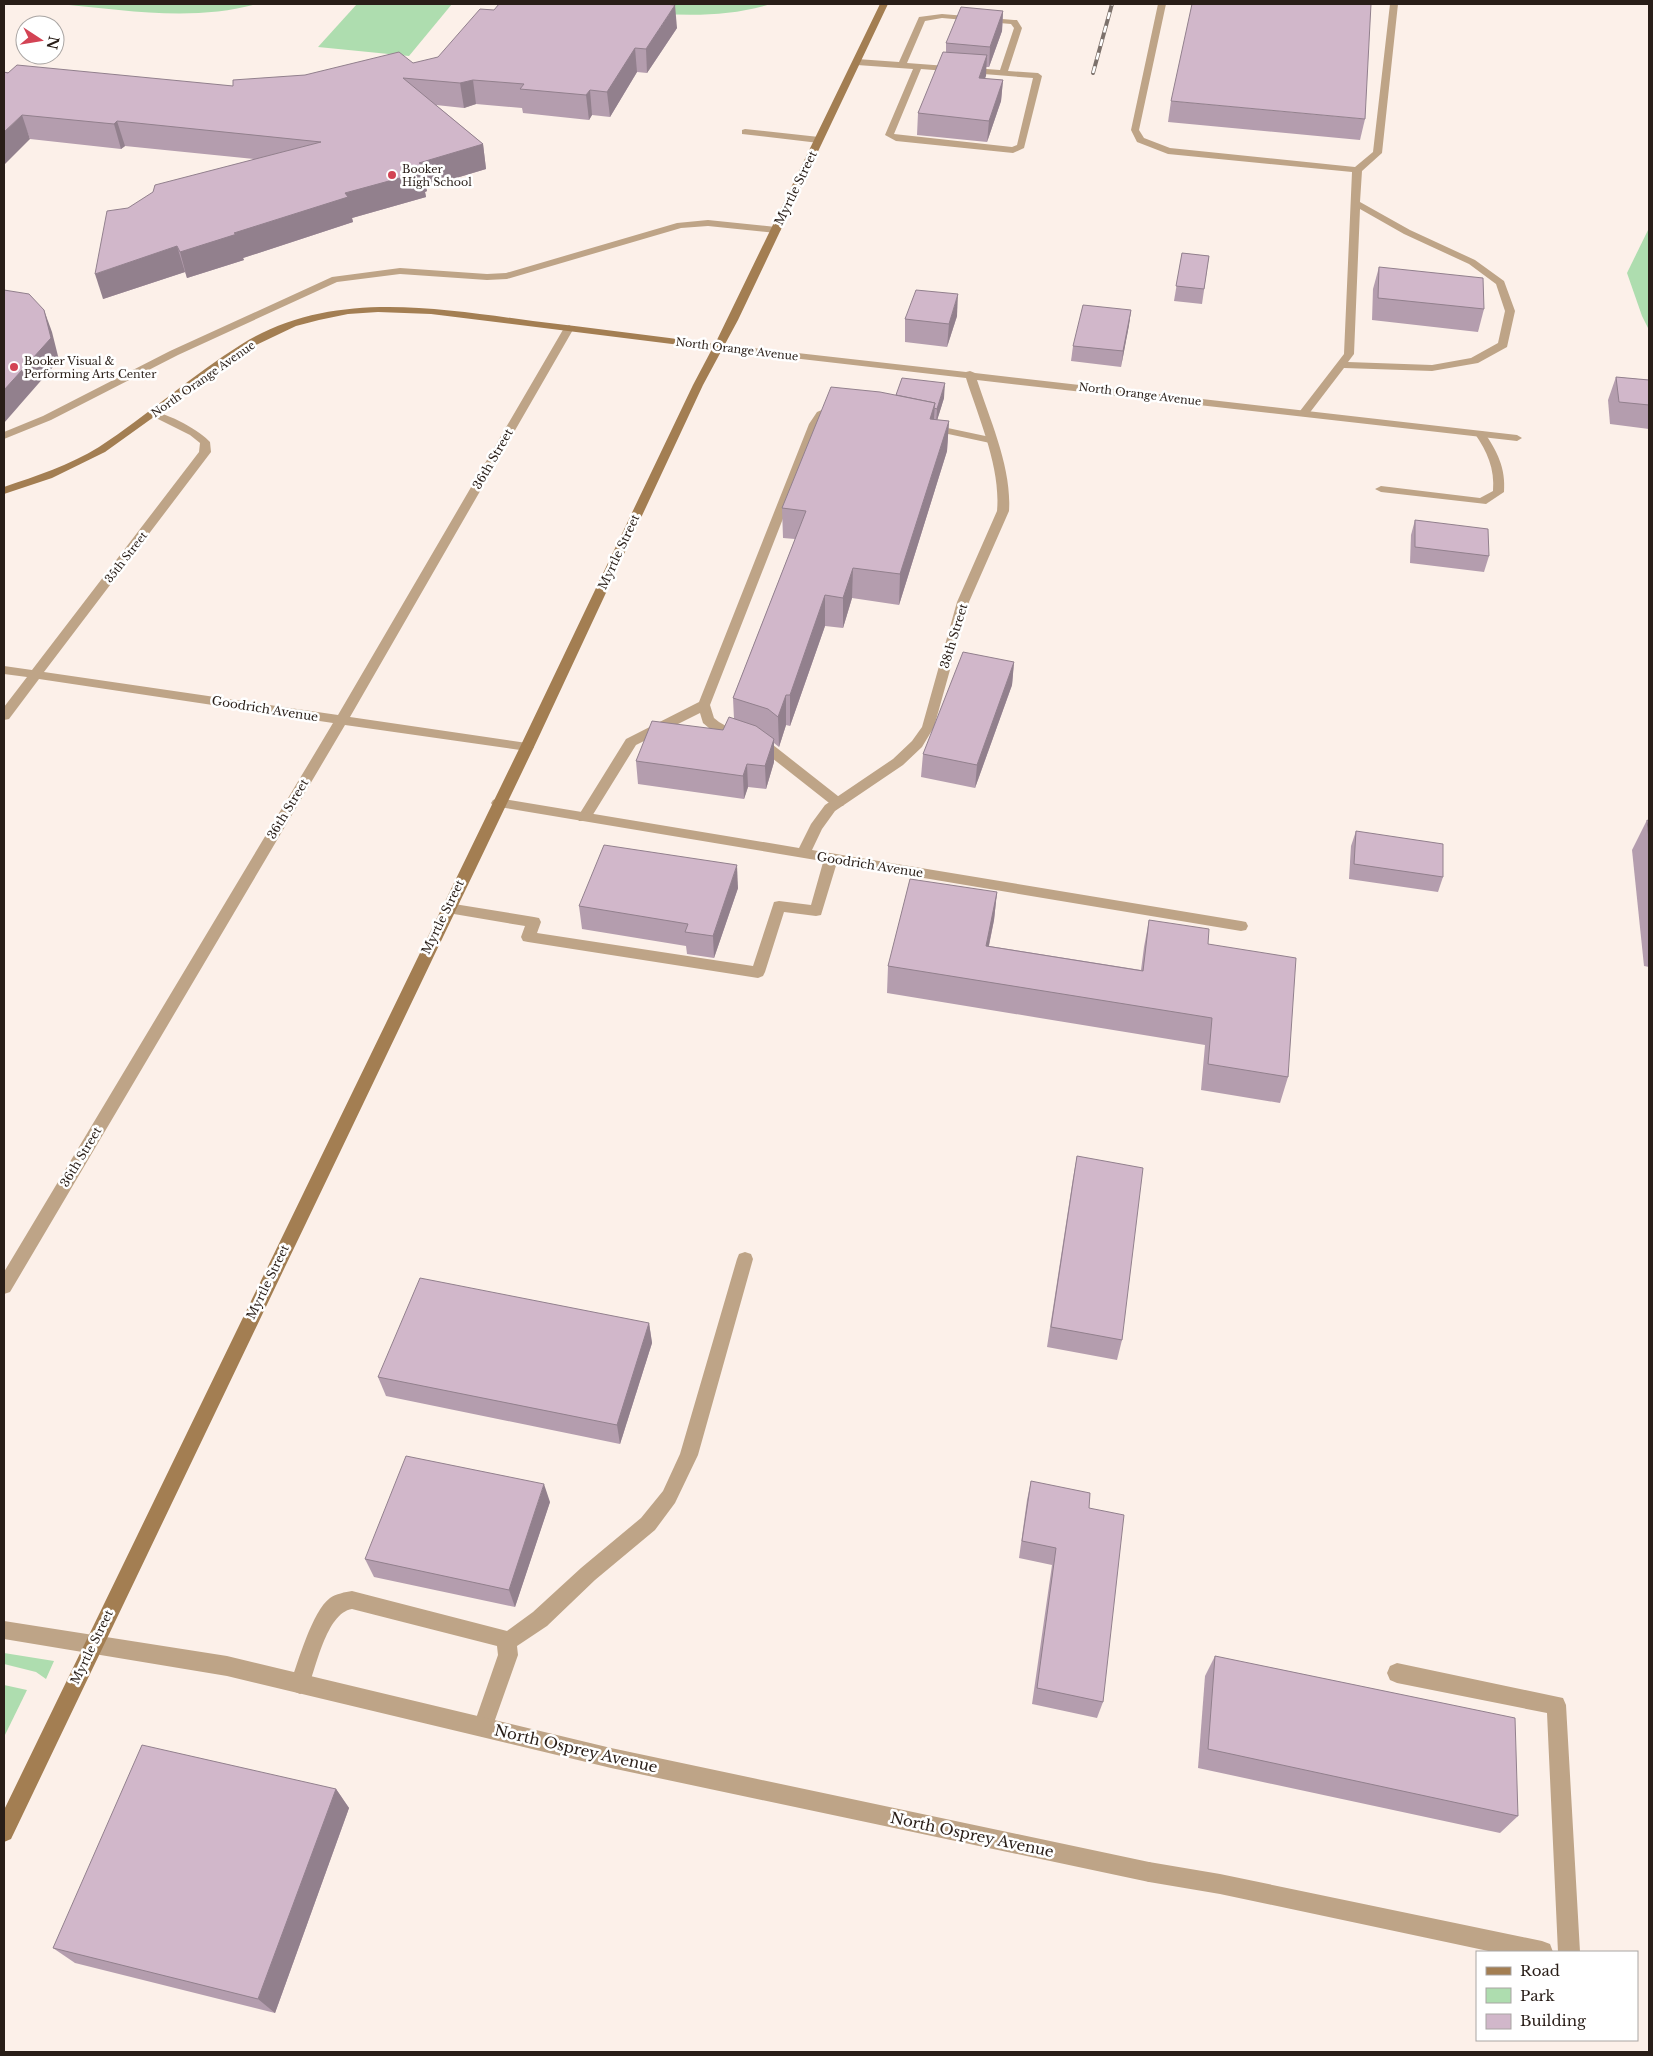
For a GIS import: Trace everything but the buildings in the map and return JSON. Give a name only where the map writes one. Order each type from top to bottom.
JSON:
[{"type":"street","name":"Myrtle Street","points":[[4,1832],[498,803],[527,747],[698,385],[776,230],[884,4]]},
{"type":"street","points":[[1162,4],[1135,130],[1140,140],[1168,151],[1357,170],[1377,153],[1394,4]]},
{"type":"street","points":[[902,65],[922,19],[942,16],[1014,22],[1018,28],[1003,73]]},
{"type":"street","points":[[857,62],[918,66],[1038,76],[1021,146],[1013,150],[896,138],[889,135],[918,66]]},
{"type":"street","points":[[745,132],[819,140]]},
{"type":"street","points":[[1304,413],[1349,354],[1357,170]]},
{"type":"street","points":[[1343,364],[1432,368],[1474,361],[1504,345],[1510,311],[1501,283],[1472,262],[1407,232],[1356,203]]},
{"type":"street","points":[[4,436],[48,418],[174,353],[335,279],[400,271],[487,277],[507,276],[680,225],[708,223],[776,230]]},
{"type":"street","name":"North Orange Avenue","points":[[4,491],[48,476],[102,450],[246,346],[292,324],[348,311],[378,309],[406,309],[718,347],[970,374],[1517,438]]},
{"type":"street","name":"36th Street","points":[[4,1287],[341,721],[569,328]]},
{"type":"street","name":"38th Street","points":[[803,854],[824,815],[838,802],[898,762],[917,744],[928,727],[963,602],[1003,511],[1004,498],[1000,470],[970,374]]},
{"type":"street","points":[[838,802],[763,744],[728,733],[714,725],[708,720],[704,705],[807,442],[819,416],[828,410],[848,410]]},
{"type":"street","name":"35th Street","points":[[4,716],[205,452],[205,442],[194,433],[153,414]]},
{"type":"street","points":[[913,424],[990,440]]},
{"type":"street","points":[[1382,489],[1482,502],[1498,492],[1501,478],[1490,447],[1480,434]]},
{"type":"street","name":"Goodrich Avenue","points":[[4,670],[527,747]]},
{"type":"street","points":[[584,818],[631,742],[704,705]]},
{"type":"street","name":"Goodrich Avenue","points":[[498,803],[1241,926]]},
{"type":"street","points":[[448,908],[534,922],[528,937],[758,972],[779,906],[816,911],[831,859]]},
{"type":"street","points":[[507,1642],[540,1619],[588,1574],[648,1524],[669,1497],[689,1455],[745,1258]]},
{"type":"street","points":[[300,1684],[326,1618],[332,1608],[344,1601],[352,1600],[502,1638],[507,1642],[509,1648],[508,1656],[483,1728]]},
{"type":"street","name":"North Osprey Avenue","points":[[4,1630],[227,1666],[621,1760],[1149,1872],[1220,1884],[1537,1951]]},
{"type":"street","points":[[1397,1673],[1556,1705],[1569,1951]]},
{"type":"green space","points":[[59,4],[257,4],[208,12],[158,13]]},
{"type":"green space","points":[[357,4],[452,4],[409,56],[318,47]]},
{"type":"green space","points":[[560,4],[771,4],[719,14],[693,15]]},
{"type":"green space","points":[[1649,228],[1649,330],[1627,273]]},
{"type":"green space","points":[[4,1653],[54,1661],[46,1679],[36,1672],[4,1664]]},
{"type":"green space","points":[[4,1685],[27,1690],[4,1737]]},
{"type":"railway","points":[[1093,73],[1112,4]]},
{"type":"place","name":"Booker High School","points":[[392,175]]},
{"type":"place","name":"Booker Visual & Performing Arts Center","points":[[14,367]]}]
